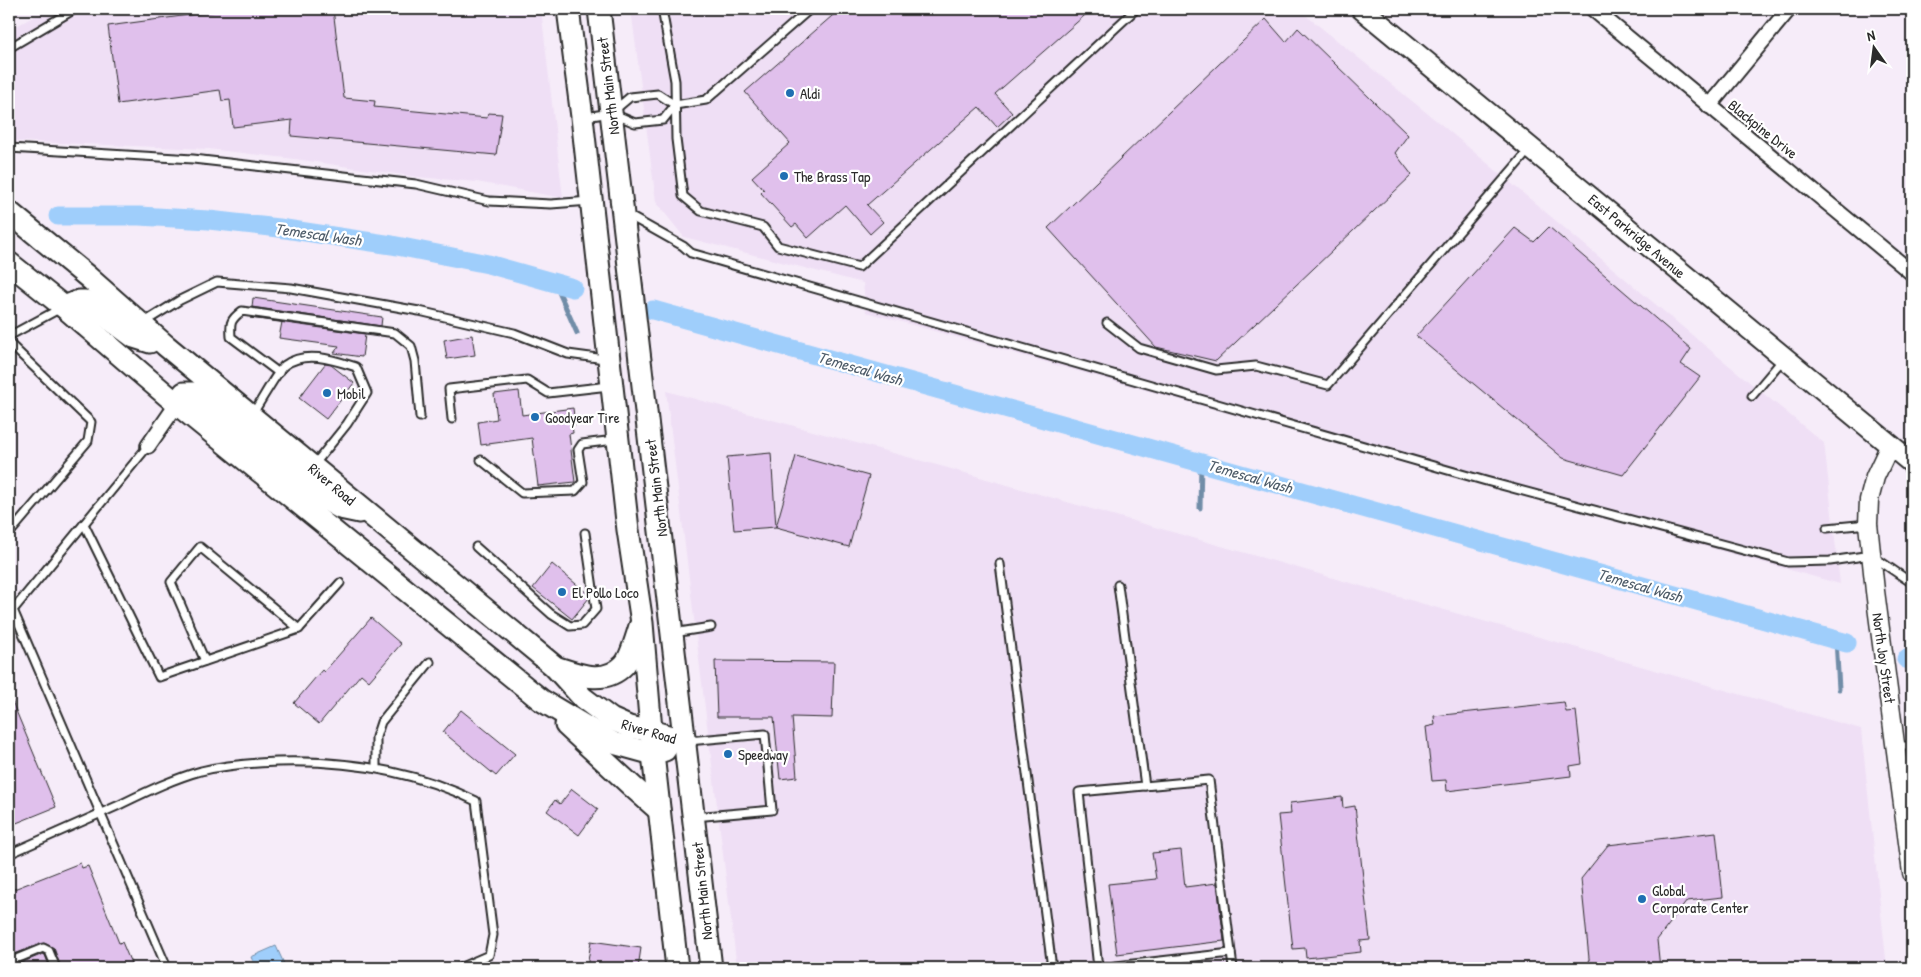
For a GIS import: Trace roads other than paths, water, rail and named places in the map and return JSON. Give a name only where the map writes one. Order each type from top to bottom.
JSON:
[{"type":"main road","name":"North Main Street","points":[[568,9],[582,117],[628,530],[642,624],[653,754],[677,968]]},
{"type":"main road","name":"North Main Street","points":[[599,9],[711,968]]},
{"type":"main road","name":"East Parkridge Avenue","points":[[1362,9],[1912,463]]},
{"type":"main road","name":"River Road","points":[[9,212],[88,277],[165,345],[554,666],[583,698],[612,719],[630,727],[651,731],[686,742]]},
{"type":"main road","name":"River Road","points":[[12,269],[36,284],[177,404],[541,700],[613,743],[653,754],[686,742]]},
{"type":"main road","points":[[64,307],[79,301],[85,302],[134,337],[165,345]]},
{"type":"main road","points":[[177,404],[184,393],[189,391],[194,393],[328,501],[340,508],[367,513]]},
{"type":"main road","points":[[554,666],[592,678],[609,676],[625,665],[642,624]]},
{"type":"main road","points":[[541,700],[660,810]]},
{"type":"street","name":"Blackpine Drive","points":[[1593,9],[1912,273]]},
{"type":"street","points":[[1709,106],[1789,9]]},
{"type":"street","points":[[148,446],[177,404]]},
{"type":"street","name":"North Joy Street","points":[[1890,445],[1875,477],[1869,500],[1868,524],[1892,718],[1904,746],[1912,873]]},
{"type":"lane","points":[[9,48],[75,9]]},
{"type":"lane","points":[[662,9],[675,81],[676,139],[682,196],[701,211],[763,227],[778,246],[859,267],[1136,9]]},
{"type":"lane","points":[[611,113],[630,97],[658,94],[675,105],[706,100],[810,9]]},
{"type":"lane","points":[[582,117],[611,113],[634,123],[663,120],[675,105]]},
{"type":"lane","points":[[9,148],[193,159],[406,183],[489,201],[551,204],[591,201]]},
{"type":"lane","points":[[1106,324],[1139,348],[1216,370],[1256,366],[1328,386],[1531,148]]},
{"type":"lane","points":[[624,216],[683,246],[691,253],[1486,481],[1788,562],[1830,561],[1871,555],[1912,583]]},
{"type":"lane","points":[[141,324],[180,300],[217,282],[291,288],[419,312],[514,333],[610,370]]},
{"type":"lane","points":[[9,336],[64,307]]},
{"type":"lane","points":[[279,372],[231,337],[230,324],[242,311],[395,332],[411,346],[415,361],[420,417]]},
{"type":"lane","points":[[9,343],[91,422],[88,441],[9,534]]},
{"type":"lane","points":[[251,416],[284,365],[301,358],[322,357],[356,367],[366,393],[347,424],[312,467]]},
{"type":"lane","points":[[1752,396],[1784,358]]},
{"type":"lane","points":[[452,419],[449,389],[527,380],[548,393],[610,370]]},
{"type":"lane","points":[[481,460],[522,493],[575,491],[582,482],[578,450],[582,444],[618,440]]},
{"type":"lane","points":[[148,446],[11,612],[101,813],[167,968]]},
{"type":"lane","points":[[84,524],[158,677],[299,629],[340,583]]},
{"type":"lane","points":[[1827,528],[1868,524]]},
{"type":"lane","points":[[476,547],[551,614],[570,626],[582,625],[596,609],[585,533]]},
{"type":"lane","points":[[205,661],[171,582],[200,547],[299,629]]},
{"type":"lane","points":[[1000,564],[1052,968]]},
{"type":"lane","points":[[1118,585],[1144,786]]},
{"type":"lane","points":[[673,632],[711,627]]},
{"type":"lane","points":[[376,768],[376,737],[381,722],[430,662]]},
{"type":"lane","points":[[686,742],[765,734],[772,810],[694,817]]},
{"type":"lane","points":[[9,854],[171,782],[202,771],[254,763],[306,761],[357,764],[398,772],[450,788],[476,801],[493,935],[489,955],[459,968]]},
{"type":"lane","points":[[1231,953],[1098,968],[1079,792],[1208,780],[1233,968]]},
{"type":"lane","points":[[9,962],[43,948],[49,951],[56,968]]},
{"type":"water","points":[[276,946],[286,968],[256,968],[251,957]]},
{"type":"waterway","name":"Temescal Wash","points":[[58,216],[139,216],[209,220],[279,228],[392,245],[488,264],[573,288]]},
{"type":"waterway","points":[[555,283],[577,333]]},
{"type":"waterway","name":"Temescal Wash","points":[[653,310],[1847,643]]},
{"type":"waterway","points":[[1200,508],[1201,463]]},
{"type":"waterway","points":[[1836,640],[1839,689]]},
{"type":"waterway","name":"Temescal Wash","points":[[1906,659],[1912,661]]},
{"type":"place","name":"Aldi","points":[[790,93]]},
{"type":"place","name":"The Brass Tap","points":[[784,176]]},
{"type":"place","name":"Mobil","points":[[327,393]]},
{"type":"place","name":"Goodyear Tire","points":[[535,417]]},
{"type":"place","name":"El Pollo Loco","points":[[562,592]]},
{"type":"place","name":"Speedway","points":[[728,754]]},
{"type":"place","name":"Global Corporate Center","points":[[1642,899]]}]
